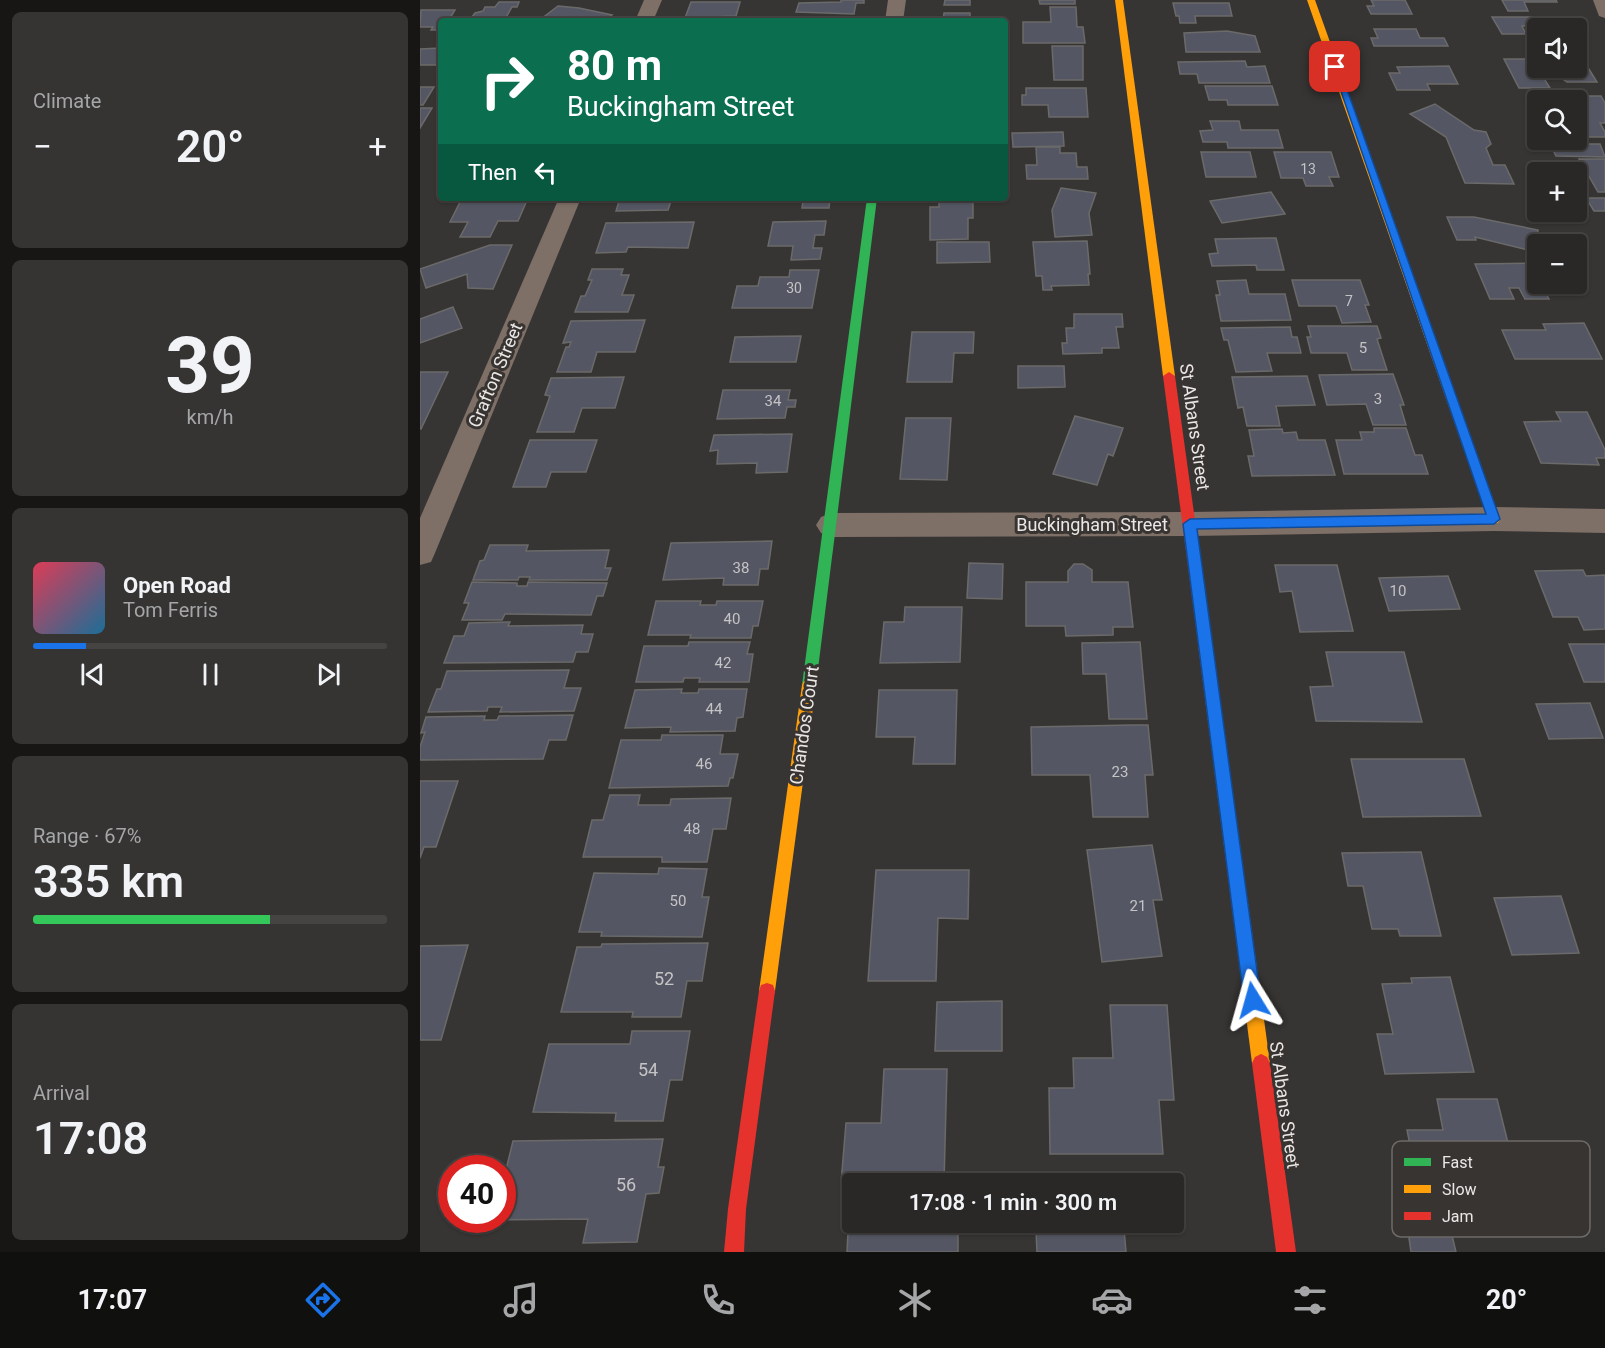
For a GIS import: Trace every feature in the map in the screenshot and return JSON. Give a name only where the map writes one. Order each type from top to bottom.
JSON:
[{"type":"street","points":[[645,18],[653,0]]},
{"type":"street","points":[[894,18],[897,0]]},
{"type":"street","name":"St Albans Street","points":[[1119,0],[1286,1252]]},
{"type":"street","points":[[1311,0],[1494,519]]},
{"type":"street","points":[[1602,0],[1605,12]]},
{"type":"street","name":"Grafton Street","points":[[420,553],[569,201]]},
{"type":"street","name":"Chandos Court","points":[[734,1252],[737,1209],[831,525],[872,201]]},
{"type":"street","name":"Buckingham Street","points":[[831,525],[1190,524],[1494,519],[1605,521]]},
{"type":"building","points":[[841,0],[864,0],[864,3],[856,3],[854,14],[796,12],[799,3],[841,2]]},
{"type":"building","points":[[945,0],[970,0],[970,5],[944,5]]},
{"type":"building","points":[[1039,0],[1075,0],[1075,4],[1040,4]]},
{"type":"building","points":[[1371,0],[1405,0],[1412,14],[1371,14],[1367,6],[1374,6]]},
{"type":"building","points":[[1502,0],[1556,0],[1557,2],[1524,2],[1528,11],[1508,11]]},
{"type":"building","points":[[499,2],[519,2],[517,7],[512,7],[506,18],[471,18],[475,13],[483,11],[485,7],[495,7]]},
{"type":"building","points":[[691,2],[740,2],[736,16],[685,18]]},
{"type":"building","points":[[1173,3],[1229,3],[1232,16],[1195,16],[1196,23],[1180,23]]},
{"type":"building","points":[[558,6],[612,15],[608,18],[542,18]]},
{"type":"building","points":[[1050,7],[1076,7],[1077,27],[1083,27],[1085,43],[1023,43],[1023,22],[1051,22]]},
{"type":"building","points":[[421,10],[455,10],[450,18],[438,18],[438,30],[431,30],[433,27],[420,27]]},
{"type":"building","points":[[944,13],[970,13],[970,18],[943,18]]},
{"type":"building","points":[[1492,17],[1559,18],[1527,18],[1527,26],[1522,26],[1526,34],[1502,34]]},
{"type":"building","points":[[1374,29],[1416,29],[1420,38],[1444,38],[1448,46],[1374,46],[1371,38],[1378,38]]},
{"type":"building","points":[[1227,31],[1255,36],[1260,52],[1186,52],[1184,33]]},
{"type":"building","points":[[1052,46],[1083,46],[1083,80],[1054,80]]},
{"type":"building","points":[[438,48],[438,65],[420,65],[420,49]]},
{"type":"building","points":[[1504,59],[1527,59],[1527,78],[1544,78],[1550,88],[1519,88]]},
{"type":"building","points":[[1245,61],[1247,67],[1265,66],[1270,83],[1199,83],[1197,74],[1180,74],[1178,62]]},
{"type":"building","points":[[1449,66],[1458,84],[1427,84],[1430,90],[1397,90],[1389,73],[1400,73],[1397,67]]},
{"type":"building","points":[[1587,66],[1597,82],[1567,82],[1563,78],[1587,78]]},
{"type":"building","points":[[1205,86],[1272,86],[1278,105],[1228,105],[1227,100],[1209,100]]},
{"type":"building","points":[[420,87],[434,87],[423,105],[420,105]]},
{"type":"building","points":[[1026,88],[1086,88],[1088,117],[1049,117],[1048,105],[1022,105],[1022,95],[1026,95]]},
{"type":"building","points":[[1587,96],[1601,96],[1605,103],[1605,123],[1600,123],[1605,137],[1587,137]]},
{"type":"building","points":[[1435,104],[1474,130],[1486,132],[1491,144],[1486,148],[1493,165],[1505,165],[1514,184],[1465,183],[1446,137],[1410,114]]},
{"type":"building","points":[[420,108],[432,108],[420,128]]},
{"type":"building","points":[[1210,121],[1239,121],[1241,130],[1278,130],[1283,148],[1228,148],[1227,142],[1203,142],[1200,131],[1213,130]]},
{"type":"building","points":[[1063,132],[1064,146],[1013,147],[1012,133]]},
{"type":"building","points":[[1587,144],[1600,144],[1605,157],[1556,156],[1553,150],[1587,150]]},
{"type":"building","points":[[1036,147],[1060,147],[1060,153],[1076,153],[1077,167],[1087,167],[1088,179],[1027,179],[1026,165],[1037,165]]},
{"type":"building","points":[[1201,152],[1250,152],[1256,177],[1206,177]]},
{"type":"building","points":[[1274,152],[1331,152],[1339,177],[1329,177],[1333,186],[1306,186],[1303,178],[1281,178]]},
{"type":"building","points":[[1579,159],[1605,159],[1605,192],[1598,192],[1587,173],[1587,162],[1581,162]]},
{"type":"building","points":[[1061,188],[1096,193],[1089,213],[1092,235],[1055,237],[1052,210]]},
{"type":"building","points":[[1271,192],[1285,214],[1222,223],[1210,201]]},
{"type":"building","points":[[1587,198],[1605,198],[1605,211],[1594,211]]},
{"type":"building","points":[[460,201],[527,201],[518,221],[498,221],[490,237],[460,237],[468,222],[450,222]]},
{"type":"building","points":[[619,201],[671,201],[668,210],[616,211]]},
{"type":"building","points":[[803,201],[830,201],[829,208],[802,208]]},
{"type":"building","points":[[939,201],[973,201],[973,218],[968,218],[968,239],[930,240],[930,207],[939,207]]},
{"type":"building","points":[[1447,217],[1474,217],[1538,230],[1538,234],[1527,234],[1527,250],[1475,237],[1476,240],[1457,240]]},
{"type":"building","points":[[826,221],[824,235],[815,235],[813,248],[822,248],[820,259],[791,260],[793,246],[768,246],[773,222]]},
{"type":"building","points":[[694,222],[688,248],[628,247],[626,252],[596,253],[606,223]]},
{"type":"building","points":[[1276,238],[1284,270],[1257,270],[1256,265],[1212,266],[1209,254],[1218,253],[1215,239]]},
{"type":"building","points":[[1087,241],[1089,285],[1051,286],[1052,290],[1043,290],[1042,276],[1036,276],[1033,242]]},
{"type":"building","points":[[937,242],[989,242],[990,262],[937,263]]},
{"type":"building","points":[[490,245],[512,245],[493,289],[468,288],[467,274],[426,288],[420,269]]},
{"type":"building","points":[[1527,263],[1527,294],[1546,294],[1549,299],[1525,299],[1519,288],[1509,288],[1514,299],[1490,299],[1475,264]]},
{"type":"building","points":[[592,269],[623,269],[621,275],[629,275],[622,295],[634,295],[628,312],[575,312],[581,296],[585,296],[592,280],[588,280]]},
{"type":"building","points":[[790,270],[819,270],[812,308],[732,308],[737,286],[758,286],[760,277],[789,277]]},
{"type":"building","points":[[1246,280],[1249,294],[1285,294],[1291,320],[1221,321],[1216,295],[1220,295],[1217,281]]},
{"type":"building","points":[[1292,280],[1360,280],[1369,305],[1365,305],[1371,322],[1342,323],[1336,306],[1299,306]]},
{"type":"building","points":[[453,307],[462,328],[420,343],[420,319]]},
{"type":"building","points":[[1074,314],[1122,314],[1123,327],[1116,327],[1119,348],[1102,348],[1102,353],[1063,354],[1062,343],[1067,343],[1066,328],[1074,328]]},
{"type":"building","points":[[645,320],[635,352],[597,352],[591,372],[557,372],[566,347],[569,347],[571,342],[563,343],[571,321]]},
{"type":"building","points":[[1584,323],[1602,359],[1515,359],[1502,330],[1546,330],[1543,324]]},
{"type":"building","points":[[1308,326],[1377,326],[1381,338],[1377,339],[1387,370],[1352,370],[1347,353],[1311,353],[1307,337],[1311,337]]},
{"type":"building","points":[[1290,327],[1292,337],[1297,337],[1301,353],[1267,353],[1272,371],[1236,372],[1228,340],[1224,340],[1221,328]]},
{"type":"building","points":[[912,332],[974,332],[973,353],[954,353],[952,382],[907,382]]},
{"type":"building","points":[[801,336],[796,362],[730,362],[735,337]]},
{"type":"building","points":[[1018,366],[1064,366],[1065,387],[1018,388]]},
{"type":"building","points":[[420,372],[448,372],[421,429],[420,429]]},
{"type":"building","points":[[1393,374],[1404,405],[1400,405],[1406,425],[1373,425],[1366,404],[1327,405],[1319,375]]},
{"type":"building","points":[[1307,376],[1315,405],[1276,406],[1280,426],[1247,426],[1243,407],[1238,408],[1232,377]]},
{"type":"building","points":[[624,377],[615,408],[582,408],[574,432],[537,432],[550,396],[545,395],[551,378]]},
{"type":"building","points":[[723,390],[790,390],[788,400],[796,400],[795,407],[787,407],[785,418],[717,419]]},
{"type":"building","points":[[1556,412],[1587,412],[1605,450],[1605,458],[1596,458],[1599,465],[1541,463],[1524,422],[1561,421]]},
{"type":"building","points":[[1075,416],[1123,428],[1113,456],[1108,454],[1097,485],[1053,474]]},
{"type":"building","points":[[906,418],[951,418],[947,480],[900,479]]},
{"type":"building","points":[[1374,428],[1406,428],[1415,455],[1422,455],[1428,474],[1344,474],[1336,440],[1362,440],[1360,432],[1374,432]]},
{"type":"building","points":[[1282,429],[1283,433],[1296,432],[1298,440],[1325,440],[1335,475],[1252,476],[1248,456],[1254,456],[1249,430]]},
{"type":"building","points":[[792,434],[787,472],[756,473],[757,463],[717,464],[718,450],[710,451],[714,435]]},
{"type":"building","points":[[530,440],[597,440],[586,472],[551,472],[546,487],[513,487]]},
{"type":"building","points":[[772,541],[768,569],[760,569],[758,585],[723,585],[724,578],[663,580],[671,543]]},
{"type":"building","points":[[490,545],[528,545],[526,551],[609,550],[605,568],[611,568],[607,580],[529,580],[530,577],[519,577],[518,580],[473,580],[480,561],[484,560]]},
{"type":"building","points":[[969,563],[1003,564],[1002,599],[967,598]]},
{"type":"building","points":[[1074,564],[1083,564],[1092,570],[1092,582],[1128,582],[1133,627],[1113,627],[1113,635],[1066,636],[1065,626],[1026,626],[1026,582],[1068,582],[1068,571]]},
{"type":"building","points":[[1275,565],[1337,565],[1353,631],[1300,632],[1292,591],[1280,592]]},
{"type":"building","points":[[1583,570],[1586,576],[1605,575],[1605,629],[1584,630],[1578,617],[1553,617],[1535,571]]},
{"type":"building","points":[[1448,576],[1460,609],[1389,611],[1379,578]]},
{"type":"building","points":[[472,582],[517,583],[517,586],[527,586],[528,582],[607,583],[603,596],[597,596],[591,615],[505,614],[502,620],[462,620],[469,603],[464,603]]},
{"type":"building","points":[[656,601],[701,601],[700,605],[716,605],[717,601],[763,601],[758,626],[753,626],[751,638],[690,638],[691,635],[648,635]]},
{"type":"building","points":[[905,607],[962,607],[960,662],[880,663],[884,622],[904,622]]},
{"type":"building","points":[[510,622],[508,626],[583,625],[581,634],[593,634],[588,652],[576,652],[573,662],[444,663],[454,636],[464,636],[469,623]]},
{"type":"building","points":[[689,642],[750,642],[747,654],[753,654],[749,682],[699,682],[700,678],[684,678],[683,682],[636,682],[644,646],[688,646]]},
{"type":"building","points":[[1140,642],[1147,719],[1109,719],[1106,674],[1083,674],[1082,643]]},
{"type":"building","points":[[1569,644],[1605,644],[1605,682],[1584,682]]},
{"type":"building","points":[[1326,652],[1404,652],[1422,722],[1316,721],[1310,687],[1333,686]]},
{"type":"building","points":[[569,670],[564,688],[581,688],[574,711],[500,712],[502,707],[488,707],[487,711],[428,712],[437,689],[441,689],[447,671]]},
{"type":"building","points":[[682,689],[681,693],[698,693],[699,689],[747,689],[743,717],[737,718],[735,731],[670,732],[671,727],[625,728],[635,690]]},
{"type":"building","points":[[879,690],[957,690],[955,764],[913,764],[915,737],[876,737]]},
{"type":"building","points":[[1590,703],[1603,738],[1549,739],[1536,704]]},
{"type":"building","points":[[573,715],[566,740],[549,740],[543,759],[420,760],[420,747],[425,732],[421,733],[426,717],[485,716],[484,720],[497,720],[499,716]]},
{"type":"building","points":[[1148,725],[1153,775],[1145,775],[1148,817],[1093,817],[1090,775],[1032,775],[1031,727]]},
{"type":"building","points":[[662,735],[723,735],[720,754],[738,754],[733,778],[730,778],[728,786],[609,788],[621,740],[661,740]]},
{"type":"building","points":[[1351,759],[1464,759],[1481,816],[1363,817]]},
{"type":"building","points":[[420,781],[458,781],[436,847],[424,847],[420,858]]},
{"type":"building","points":[[610,795],[640,795],[638,805],[670,805],[671,799],[731,798],[726,829],[713,829],[707,862],[662,862],[662,857],[583,857],[592,820],[603,820]]},
{"type":"building","points":[[1152,845],[1162,900],[1153,900],[1162,956],[1102,962],[1087,850]]},
{"type":"building","points":[[1421,852],[1441,936],[1400,936],[1398,929],[1372,929],[1363,886],[1348,886],[1342,853]]},
{"type":"building","points":[[659,868],[707,869],[702,897],[709,897],[702,937],[601,936],[602,932],[579,932],[594,873],[658,874]]},
{"type":"building","points":[[876,870],[969,870],[968,919],[938,918],[936,981],[868,981]]},
{"type":"building","points":[[1561,896],[1579,953],[1512,955],[1494,898]]},
{"type":"building","points":[[708,943],[702,981],[687,981],[681,1017],[632,1017],[633,1012],[561,1012],[577,947],[601,947],[602,944]]},
{"type":"building","points":[[468,945],[441,1040],[420,1040],[420,946]]},
{"type":"building","points":[[1450,977],[1474,1072],[1385,1074],[1377,1034],[1393,1034],[1382,984],[1412,983],[1411,978]]},
{"type":"building","points":[[1002,1001],[1002,1051],[935,1051],[937,1002]]},
{"type":"building","points":[[1110,1005],[1167,1005],[1174,1100],[1159,1100],[1163,1154],[1050,1154],[1049,1088],[1074,1088],[1073,1058],[1113,1058]]},
{"type":"building","points":[[632,1031],[690,1031],[682,1080],[670,1080],[663,1121],[615,1121],[616,1113],[533,1112],[549,1044],[630,1044]]},
{"type":"building","points":[[884,1069],[947,1069],[944,1173],[842,1173],[841,1183],[846,1123],[881,1123]]},
{"type":"building","points":[[1437,1099],[1497,1099],[1508,1141],[1409,1141],[1407,1130],[1443,1130]]},
{"type":"building","points":[[663,1139],[658,1167],[664,1167],[659,1193],[646,1194],[637,1242],[583,1243],[588,1219],[516,1220],[516,1155],[510,1155],[513,1141]]},
{"type":"building","points":[[848,1233],[958,1233],[958,1252],[847,1252]]},
{"type":"building","points":[[1036,1233],[1124,1233],[1126,1252],[1037,1252]]},
{"type":"building","points":[[1409,1237],[1452,1237],[1456,1252],[1411,1252]]},
{"type":"traffic: fast","points":[[809,685],[872,201]]},
{"type":"traffic: slow","points":[[1119,0],[1169,376]]},
{"type":"traffic: slow","points":[[1311,0],[1494,519]]},
{"type":"traffic: slow","points":[[1205,643],[1261,1063]]},
{"type":"traffic: slow","points":[[767,991],[809,685]]},
{"type":"traffic: jam","points":[[1169,376],[1205,643]]},
{"type":"traffic: jam","points":[[734,1252],[737,1209],[767,991]]},
{"type":"traffic: jam","points":[[1261,1063],[1286,1252]]},
{"type":"route","points":[[1253,1000],[1190,524],[1494,519],[1335,67]]}]
